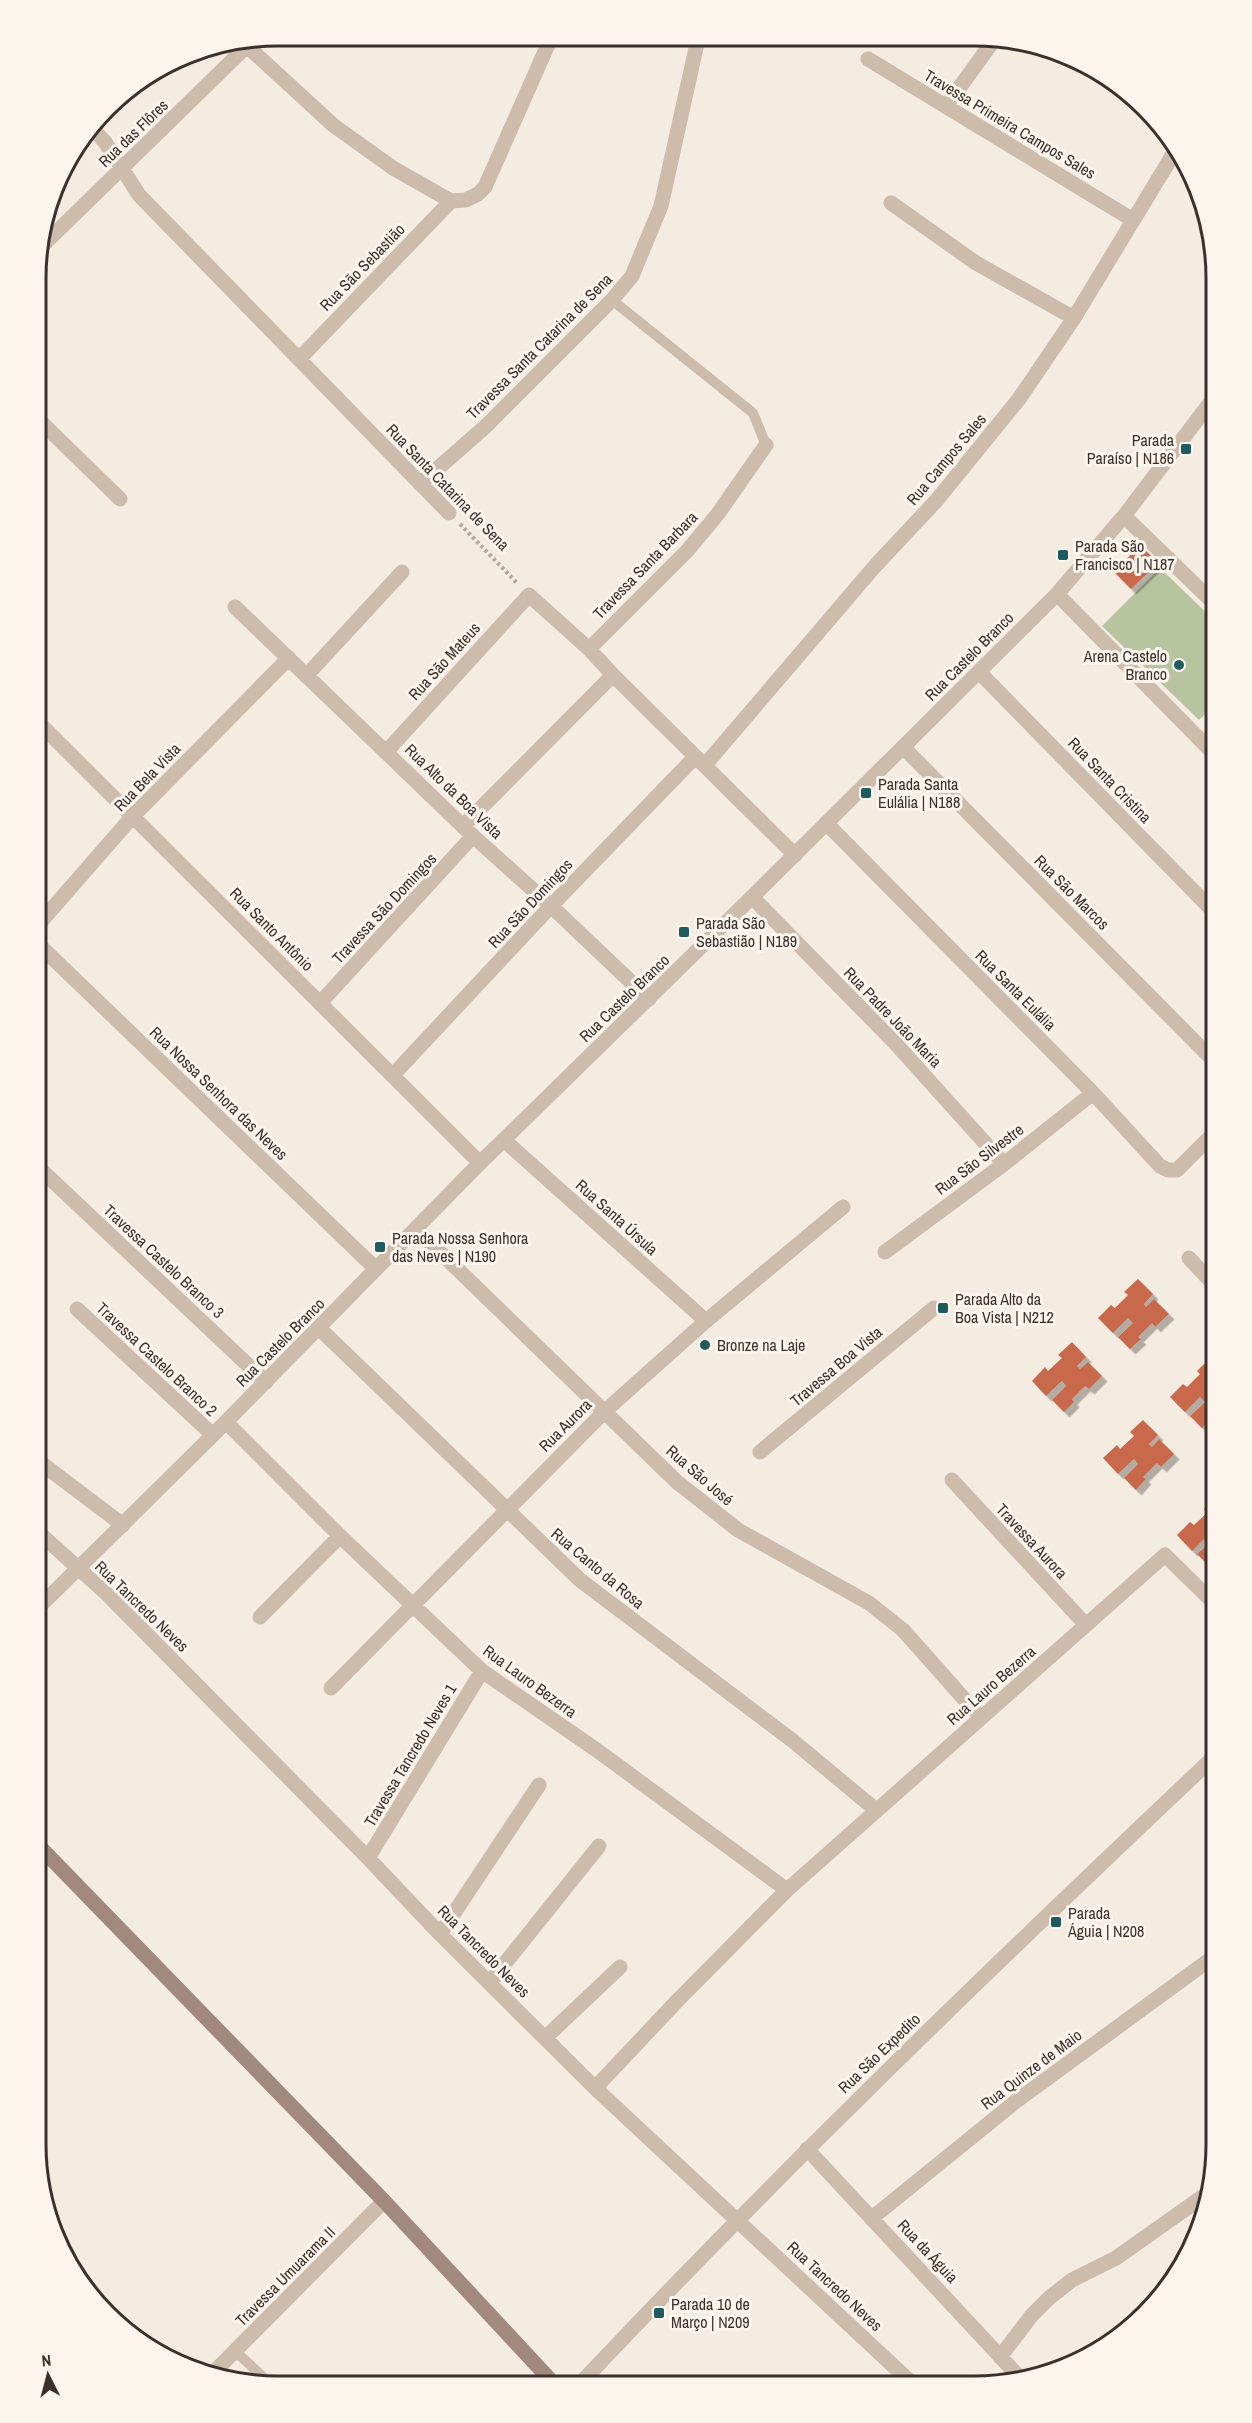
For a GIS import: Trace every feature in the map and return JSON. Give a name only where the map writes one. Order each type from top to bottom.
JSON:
[{"type":"main road","points":[[46,1853],[384,2201],[547,2376]]},
{"type":"street","points":[[247,48],[333,125],[393,168],[451,201],[466,200],[478,194],[484,187],[547,46]]},
{"type":"street","name":"Travessa Santa Catarina de Sena","points":[[420,484],[486,426],[612,300],[632,276],[654,228],[661,206],[696,46]]},
{"type":"street","points":[[946,106],[989,47]]},
{"type":"street","name":"Rua das Flôres","points":[[50,238],[240,50]]},
{"type":"street","name":"Travessa Primeira Campos Sales","points":[[868,59],[1133,220]]},
{"type":"street","name":"Rua Santa Catarina de Sena","points":[[97,133],[139,195],[449,513]]},
{"type":"street","name":"Rua Campos Sales","points":[[700,761],[936,501],[1019,399],[1074,318],[1171,158]]},
{"type":"street","name":"Rua São Sebastião","points":[[300,358],[451,201]]},
{"type":"street","points":[[891,203],[976,262],[1074,318]]},
{"type":"street","name":"Rua Castelo Branco","points":[[46,1600],[266,1382],[480,1163],[649,999],[1057,594],[1124,516],[1206,408]]},
{"type":"street","points":[[46,427],[120,500]]},
{"type":"street","name":"Travessa Santa Barbara","points":[[589,649],[687,551],[717,515],[766,445]]},
{"type":"street","points":[[1124,516],[1206,595]]},
{"type":"street","points":[[306,676],[402,572]]},
{"type":"street","points":[[1057,594],[1206,746]]},
{"type":"street","points":[[529,595],[589,649],[795,855]]},
{"type":"street","name":"Rua São Mateus","points":[[387,751],[529,595]]},
{"type":"street","name":"Rua Alto da Boa Vista","points":[[235,607],[468,831],[649,999]]},
{"type":"street","name":"Rua Bela Vista","points":[[46,916],[133,816],[289,658]]},
{"type":"street","name":"Rua Santa Cristina","points":[[979,672],[1206,904]]},
{"type":"street","name":"Travessa São Domingos","points":[[320,1003],[468,831],[613,675]]},
{"type":"street","name":"Rua Santo Antônio","points":[[46,730],[480,1163]]},
{"type":"street","name":"Rua São Marcos","points":[[903,747],[1206,1053]]},
{"type":"street","name":"Rua São Domingos","points":[[393,1075],[551,906],[700,761]]},
{"type":"street","name":"Rua Santa Eulália","points":[[826,823],[1092,1093],[1160,1166],[1168,1170],[1177,1170],[1206,1142]]},
{"type":"street","name":"Rua Padre João Maria","points":[[752,897],[896,1044],[1004,1164]]},
{"type":"street","name":"Rua Nossa Senhora das Neves","points":[[46,952],[376,1269]]},
{"type":"street","name":"Rua São Silvestre","points":[[885,1252],[1004,1164],[1092,1093]]},
{"type":"street","name":"Rua Santa Úrsula","points":[[504,1140],[705,1321]]},
{"type":"street","name":"Travessa Castelo Branco 3","points":[[46,1174],[266,1382]]},
{"type":"street","name":"Rua Aurora","points":[[331,1688],[605,1411],[705,1321],[843,1207]]},
{"type":"street","name":"Rua São José","points":[[416,1229],[677,1482],[738,1530],[868,1603],[903,1630],[981,1718]]},
{"type":"street","points":[[1189,1258],[1206,1276]]},
{"type":"street","name":"Travessa Boa Vista","points":[[760,1452],[934,1308]]},
{"type":"street","name":"Travessa Castelo Branco 2","points":[[77,1309],[213,1435]]},
{"type":"street","name":"Rua Canto da Rosa","points":[[319,1328],[580,1580],[794,1741],[876,1810]]},
{"type":"street","name":"Rua Lauro Bezerra","points":[[226,1422],[340,1536],[482,1671],[608,1758],[787,1890]]},
{"type":"street","points":[[46,1467],[123,1525]]},
{"type":"street","name":"Travessa Aurora","points":[[952,1480],[1086,1625]]},
{"type":"street","points":[[260,1617],[340,1536]]},
{"type":"street","name":"Rua Tancredo Neves","points":[[46,1539],[79,1569],[368,1858],[440,1934],[596,2088],[904,2376]]},
{"type":"street","name":"Rua Lauro Bezerra","points":[[596,2088],[678,2000],[787,1890],[1165,1555],[1206,1595]]},
{"type":"street","name":"Travessa Tancredo Neves 1","points":[[368,1858],[482,1671]]},
{"type":"street","name":"Rua São Expedito","points":[[588,2376],[807,2149],[1000,1959],[1206,1764]]},
{"type":"street","points":[[440,1934],[539,1785]]},
{"type":"street","points":[[490,1982],[599,1846]]},
{"type":"street","name":"Rua Quinze de Maio","points":[[872,2218],[1015,2102],[1206,1962]]},
{"type":"street","points":[[545,2038],[620,1967]]},
{"type":"street","name":"Rua da Águia","points":[[807,2149],[1014,2373]]},
{"type":"street","points":[[1000,2357],[1032,2315],[1049,2298],[1072,2280],[1116,2258],[1199,2199]]},
{"type":"street","name":"Travessa Umuarama II","points":[[217,2369],[384,2201]]},
{"type":"lane","points":[[612,300],[753,413],[766,445]]},
{"type":"lane","points":[[235,2351],[262,2376]]},
{"type":"path","name":"Rua Santa Catarina de Sena","points":[[449,513],[529,595]]},
{"type":"green space","name":"Arena Castelo Branco","points":[[1160,568],[1206,612],[1206,713],[1199,720],[1102,626]]},
{"type":"building","points":[[1140,545],[1158,563],[1131,589],[1114,572]]},
{"type":"building","points":[[1138,1279],[1153,1294],[1144,1304],[1146,1307],[1154,1299],[1169,1314],[1155,1327],[1152,1323],[1138,1337],[1141,1339],[1130,1349],[1118,1337],[1133,1323],[1128,1318],[1113,1333],[1098,1318],[1111,1305],[1115,1308],[1128,1295],[1124,1292]]},
{"type":"building","points":[[1072,1342],[1086,1357],[1077,1366],[1080,1369],[1088,1362],[1102,1376],[1089,1389],[1085,1386],[1072,1399],[1074,1402],[1064,1412],[1052,1400],[1066,1386],[1062,1381],[1046,1396],[1032,1381],[1045,1367],[1048,1371],[1062,1358],[1058,1355]]},
{"type":"building","points":[[1206,1362],[1206,1424],[1202,1428],[1190,1416],[1205,1402],[1200,1397],[1185,1412],[1170,1397],[1183,1384],[1187,1387],[1200,1374],[1197,1371]]},
{"type":"building","points":[[1143,1420],[1158,1435],[1149,1444],[1152,1447],[1159,1439],[1174,1454],[1161,1467],[1157,1463],[1143,1477],[1146,1479],[1136,1490],[1124,1478],[1138,1464],[1134,1459],[1118,1474],[1103,1458],[1117,1445],[1120,1449],[1134,1436],[1130,1432]]},
{"type":"building","points":[[1206,1514],[1206,1537],[1192,1551],[1177,1535],[1190,1522],[1194,1525]]},
{"type":"building","points":[[1206,1546],[1206,1563],[1197,1554]]},
{"type":"place","name":"Parada Paraíso | N186","points":[[1186,449]]},
{"type":"place","name":"Parada São Francisco | N187","points":[[1063,555]]},
{"type":"place","name":"Arena Castelo Branco","points":[[1179,665]]},
{"type":"place","name":"Parada Santa Eulália | N188","points":[[866,793]]},
{"type":"place","name":"Parada São Sebastião | N189","points":[[684,932]]},
{"type":"place","name":"Parada Nossa Senhora das Neves | N190","points":[[380,1247]]},
{"type":"place","name":"Parada Alto da Boa Vista | N212","points":[[943,1308]]},
{"type":"place","name":"Bronze na Laje","points":[[705,1345]]},
{"type":"place","name":"Parada Águia | N208","points":[[1056,1922]]},
{"type":"place","name":"Parada 10 de Março | N209","points":[[659,2313]]}]
